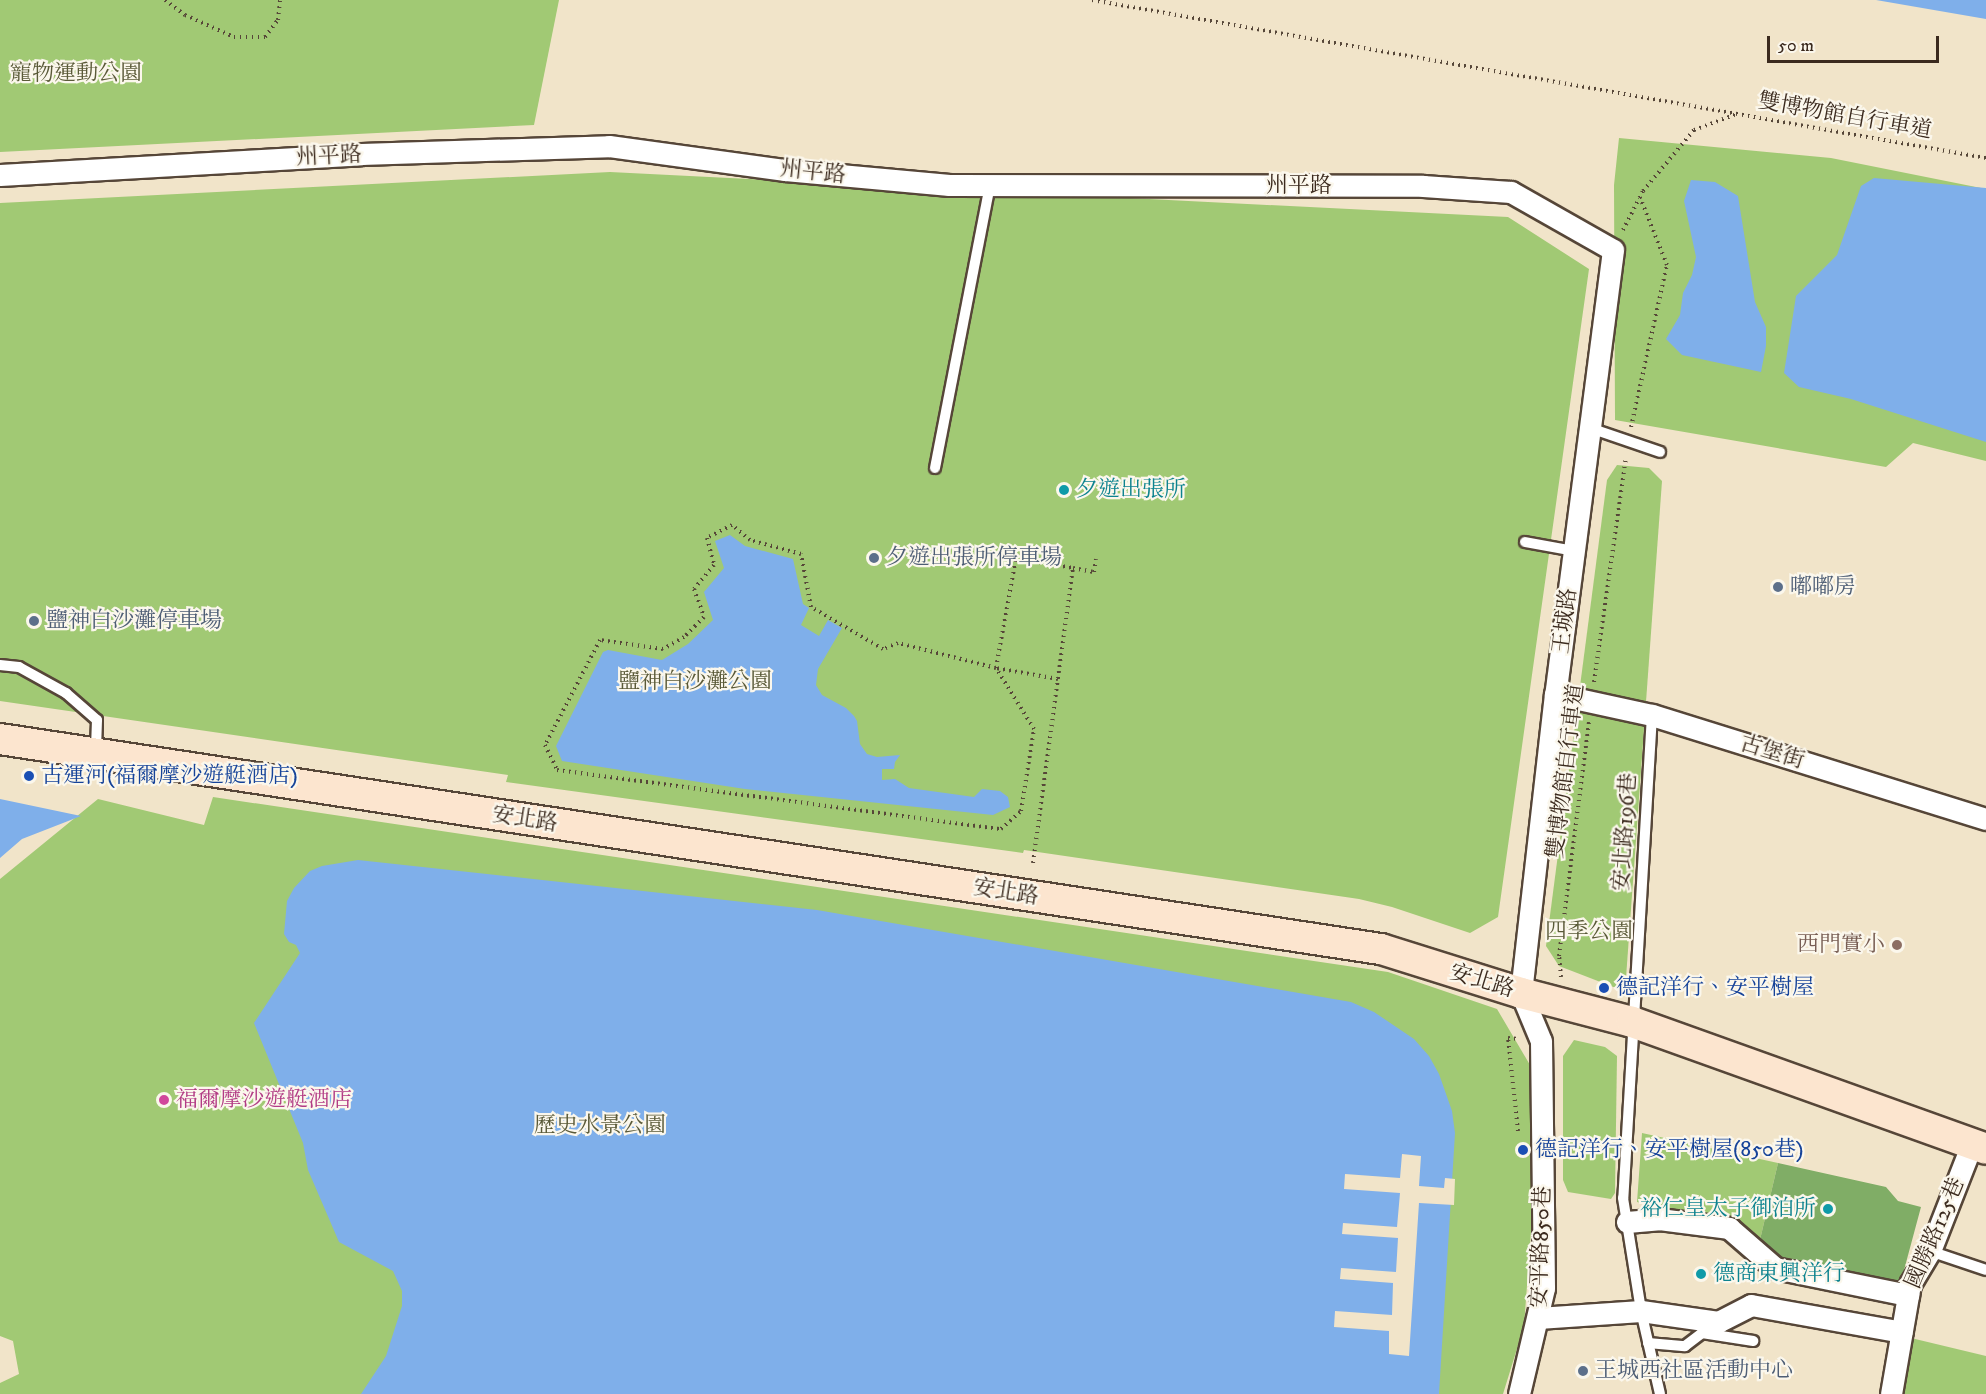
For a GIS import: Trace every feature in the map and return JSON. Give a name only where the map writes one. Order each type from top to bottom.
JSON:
[{"type":"street","name":"州平路","points":[[0,175],[362,154],[609,146],[785,170],[949,185],[1424,186],[1511,192],[1612,250]]},
{"type":"street","name":"王城路","points":[[1521,993],[1612,250]]},
{"type":"street","name":"古堡街","points":[[1556,694],[1652,715],[1986,819]]},
{"type":"street","name":"安北路","points":[[0,739],[1381,949],[1521,993],[1632,1022],[1979,1147]]},
{"type":"street","name":"安平路850巷","points":[[1520,1394],[1544,1288],[1541,1041],[1521,993]]},
{"type":"street","name":"國勝路125巷","points":[[1891,1394],[1910,1284],[1930,1251],[1979,1147]]},
{"type":"street","points":[[1627,1222],[1659,1219],[1729,1228],[1775,1268],[1908,1295]]},
{"type":"street","points":[[1538,1318],[1641,1311],[1718,1322],[1751,1305],[1902,1332]]},
{"type":"lane","points":[[935,468],[990,185]]},
{"type":"lane","points":[[1590,428],[1659,452]]},
{"type":"lane","points":[[1525,542],[1574,551]]},
{"type":"lane","points":[[0,665],[19,667],[38,677],[66,693],[97,720],[95,754]]},
{"type":"lane","name":"安北路196巷","points":[[1652,715],[1623,1198],[1641,1311],[1660,1394]]},
{"type":"lane","points":[[1930,1251],[1986,1270]]},
{"type":"lane","points":[[1648,1343],[1685,1346],[1702,1333],[1753,1341]]},
{"type":"path","points":[[165,0],[185,15],[234,37],[265,37],[278,20],[280,0]]},
{"type":"path","points":[[1092,0],[1738,114]]},
{"type":"path","name":"雙博物館自行車道","points":[[1563,1005],[1559,956],[1591,702],[1628,441],[1667,265],[1640,197],[1694,130],[1738,114],[1986,158]]},
{"type":"path","points":[[1612,250],[1640,197]]},
{"type":"path","points":[[1058,679],[996,668],[898,643],[883,649],[811,607],[801,554],[750,540],[732,525],[707,538],[714,565],[694,590],[704,617],[684,637],[663,649],[600,640],[545,746],[557,770],[1001,829],[1021,811],[1034,729],[996,668],[1016,558],[1094,572],[1096,559]]},
{"type":"path","points":[[1033,863],[1073,568]]},
{"type":"path","points":[[1519,1134],[1508,1038],[1541,1041]]},
{"type":"green space","name":"寵物運動公園","points":[[0,0],[559,0],[534,125],[0,152]]},
{"type":"green space","points":[[1619,138],[1831,158],[1986,189],[1986,461],[1913,443],[1886,467],[1615,420],[1614,185]]},
{"type":"green space","name":"鹽神白沙灘公園","points":[[610,172],[1508,217],[1589,269],[1498,917],[1470,933],[1392,907],[1359,899],[1024,850],[1023,853],[506,782],[508,775],[0,701],[0,203]]},
{"type":"green space","name":"四季公園","points":[[1617,465],[1649,468],[1662,481],[1626,978],[1616,988],[1559,966],[1546,946],[1607,480]]},
{"type":"green space","name":"歷史水景公園","points":[[213,797],[1388,972],[1497,1009],[1530,1065],[1532,1218],[1524,1326],[1503,1394],[0,1394],[0,1383],[19,1374],[13,1341],[0,1336],[0,879],[98,799],[204,825]]},
{"type":"green space","points":[[1574,1040],[1605,1047],[1617,1056],[1615,1193],[1611,1199],[1568,1192],[1563,1180],[1563,1056]]},
{"type":"green space","points":[[1642,1133],[1778,1163],[1759,1244],[1733,1221],[1637,1202]]},
{"type":"green space","points":[[1778,1163],[1886,1187],[1898,1201],[1921,1207],[1900,1285],[1768,1256],[1759,1244]]},
{"type":"green space","points":[[1911,1338],[1986,1356],[1986,1394],[1902,1394]]},
{"type":"water","points":[[1876,0],[1986,0],[1986,19]]},
{"type":"water","points":[[1874,178],[1986,188],[1986,442],[1851,399],[1799,387],[1784,373],[1796,296],[1837,255],[1861,186]]},
{"type":"water","points":[[1691,180],[1715,182],[1738,196],[1755,302],[1766,327],[1766,346],[1761,372],[1682,355],[1666,339],[1680,315],[1683,293],[1692,275],[1696,257],[1684,201]]},
{"type":"water","points":[[730,535],[745,546],[793,559],[803,604],[809,608],[801,625],[819,636],[828,620],[842,628],[818,669],[816,685],[822,695],[846,708],[854,716],[857,721],[860,744],[867,754],[877,757],[900,755],[895,762],[894,769],[882,769],[882,780],[895,779],[909,788],[974,797],[982,789],[1000,791],[1008,797],[1010,807],[993,815],[745,789],[562,761],[556,746],[603,652],[608,650],[662,660],[688,644],[713,620],[704,592],[724,568],[715,541]]},
{"type":"water","points":[[0,799],[81,816],[22,839],[0,858]]},
{"type":"water","name":"歷史水景公園","points":[[358,860],[817,910],[1351,1002],[1374,1012],[1414,1039],[1429,1056],[1439,1074],[1452,1111],[1455,1133],[1439,1394],[361,1394],[386,1356],[402,1306],[402,1291],[393,1271],[339,1242],[308,1170],[303,1143],[254,1023],[300,953],[296,945],[289,942],[284,934],[287,901],[294,888],[310,871],[322,866]]},
{"type":"pier","points":[[1402,1154],[1421,1156],[1419,1186],[1444,1188],[1445,1178],[1455,1179],[1454,1205],[1419,1203],[1409,1356],[1389,1354],[1389,1331],[1334,1327],[1335,1311],[1392,1315],[1393,1283],[1340,1279],[1341,1268],[1396,1272],[1398,1238],[1342,1234],[1343,1223],[1397,1227],[1400,1193],[1344,1189],[1345,1174],[1400,1178]]},
{"type":"place","name":"夕遊出張所","points":[[1064,490]]},
{"type":"place","name":"夕遊出張所停車場","points":[[874,558]]},
{"type":"place","name":"嘟嘟房","points":[[1778,587]]},
{"type":"place","name":"鹽神白沙灘停車場","points":[[34,621]]},
{"type":"place","name":"古運河(福爾摩沙遊艇酒店)","points":[[29,776]]},
{"type":"place","name":"西門實小","points":[[1897,945]]},
{"type":"place","name":"德記洋行、安平樹屋","points":[[1604,988]]},
{"type":"place","name":"福爾摩沙遊艇酒店","points":[[164,1100]]},
{"type":"place","name":"德記洋行、安平樹屋(850巷)","points":[[1523,1150]]},
{"type":"place","name":"裕仁皇太子御泊所","points":[[1828,1209]]},
{"type":"place","name":"德商東興洋行","points":[[1701,1274]]},
{"type":"place","name":"王城西社區活動中心","points":[[1583,1371]]}]
